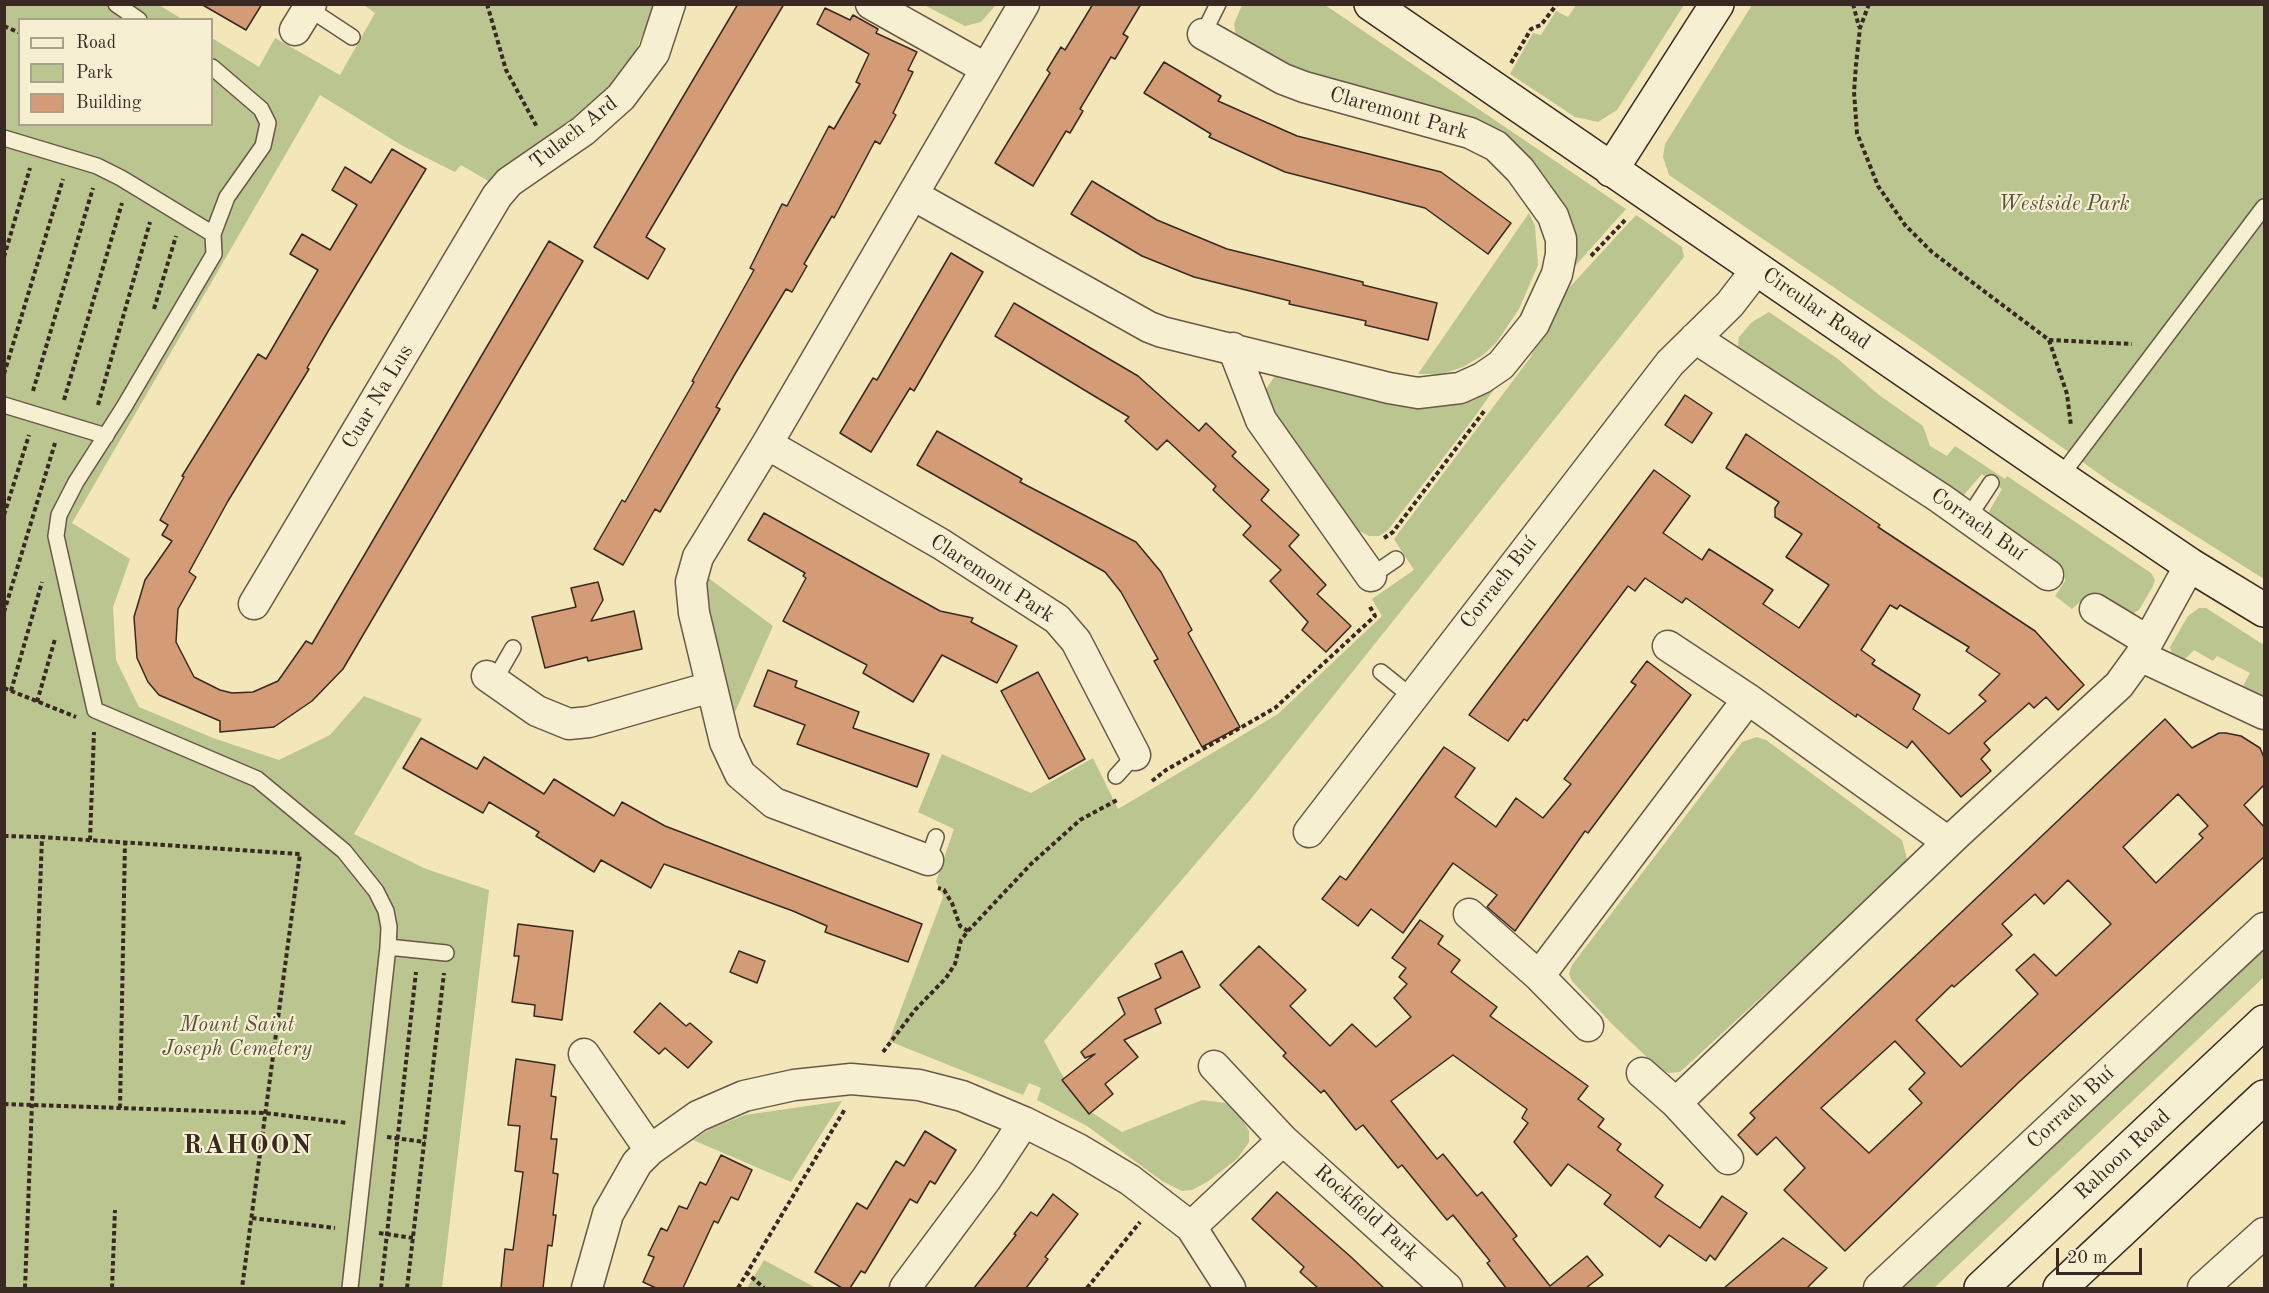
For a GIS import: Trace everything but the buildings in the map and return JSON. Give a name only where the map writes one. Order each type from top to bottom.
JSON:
[{"type":"street","name":"Tulach Ard","points":[[502,190],[510,182],[583,132],[621,97],[654,52],[670,4]]},
{"type":"street","points":[[871,4],[986,68]]},
{"type":"street","points":[[932,849],[774,803],[740,774],[725,742],[690,590],[698,557],[767,444],[1024,4]]},
{"type":"street","name":"Circular Road","points":[[1371,4],[2060,477],[2190,565],[2265,610]]},
{"type":"street","points":[[1611,170],[1717,4]]},
{"type":"street","name":"Claremont Park","points":[[913,195],[1149,327],[1404,391],[1434,392],[1460,388],[1482,378],[1501,365],[1524,338],[1557,274],[1561,239],[1553,216],[1539,193],[1505,154],[1484,139],[1455,128],[1293,83],[1203,34]]},
{"type":"street","name":"Cuar Na Lus","points":[[254,604],[502,190]]},
{"type":"street","name":"Corrach Buí","points":[[1309,832],[1670,363],[1730,304],[1757,268]]},
{"type":"street","name":"Corrach Buí","points":[[1695,339],[1968,518],[2048,575]]},
{"type":"street","points":[[1233,348],[1261,420],[1348,543],[1368,587]]},
{"type":"street","name":"Claremont Park","points":[[767,444],[941,544],[1057,619],[1076,641],[1126,765]]},
{"type":"street","points":[[1676,1103],[1948,842],[2119,685],[2144,648],[2190,565]]},
{"type":"street","points":[[2096,609],[2144,648],[2265,714]]},
{"type":"street","points":[[1668,646],[1748,699],[1948,842]]},
{"type":"street","points":[[491,679],[537,711],[569,724],[589,722],[711,687]]},
{"type":"street","points":[[1539,976],[1748,699]]},
{"type":"street","points":[[1469,914],[1539,976],[1588,1026]]},
{"type":"street","name":"Corrach Buí","points":[[1879,1288],[2265,928]]},
{"type":"street","name":"Rahoon Road","points":[[1981,1288],[2265,1023]]},
{"type":"street","points":[[584,1054],[650,1150]]},
{"type":"street","name":"Rockfield Park","points":[[1214,1066],[1283,1140],[1447,1288]]},
{"type":"street","points":[[1642,1073],[1676,1103],[1728,1158]]},
{"type":"street","points":[[587,1288],[608,1214],[637,1163],[650,1150],[698,1116],[744,1096],[821,1081],[874,1080],[938,1089],[981,1103],[1024,1122],[1130,1180],[1191,1227],[1230,1288]]},
{"type":"street","points":[[2060,1288],[2265,1097]]},
{"type":"street","points":[[905,1288],[980,1187],[1024,1122]]},
{"type":"street","points":[[1191,1227],[1283,1140]]},
{"type":"street","points":[[2203,1288],[2265,1233]]},
{"type":"lane","points":[[116,4],[135,18]]},
{"type":"lane","name":"Claremont Park","points":[[1203,34],[1218,4]]},
{"type":"lane","points":[[305,14],[352,37]]},
{"type":"lane","points":[[213,68],[261,109],[268,123],[264,146],[227,197],[213,234],[214,254],[59,515],[56,536],[95,710],[257,779],[300,812],[344,851],[376,891],[388,919],[388,946],[350,1288]]},
{"type":"lane","points":[[4,138],[99,167],[213,234]]},
{"type":"lane","points":[[2060,477],[2265,207]]},
{"type":"lane","points":[[4,405],[106,436]]},
{"type":"lane","points":[[1968,518],[1991,483]]},
{"type":"lane","points":[[1368,587],[1396,559]]},
{"type":"lane","points":[[491,679],[513,648]]},
{"type":"lane","points":[[1381,672],[1412,697]]},
{"type":"lane","points":[[388,946],[446,953]]},
{"type":"path","points":[[487,4],[506,70],[533,122],[554,152]]},
{"type":"path","points":[[1492,88],[1531,29],[1541,25],[1557,4]]},
{"type":"path","points":[[1853,4],[1860,28]]},
{"type":"path","points":[[1869,4],[1860,28],[1854,92],[1857,133],[1878,186],[1917,239],[2049,340],[2076,343],[2149,344],[2168,334]]},
{"type":"path","points":[[4,26],[18,32]]},
{"type":"path","points":[[4,257],[36,148]]},
{"type":"path","points":[[4,374],[69,158]]},
{"type":"path","points":[[4,515],[99,167]]},
{"type":"path","points":[[4,612],[128,182]]},
{"type":"path","points":[[90,431],[156,199]]},
{"type":"path","points":[[1585,262],[1634,210]]},
{"type":"path","points":[[2049,340],[2067,394],[2072,432]]},
{"type":"path","points":[[1348,543],[1358,536],[1373,542],[1382,540],[1393,531],[1491,402]]},
{"type":"path","points":[[11,691],[43,580]]},
{"type":"path","points":[[1150,782],[1166,770],[1275,708],[1375,616],[1368,587]]},
{"type":"path","points":[[37,702],[56,636]]},
{"type":"path","points":[[4,688],[78,719],[95,710]]},
{"type":"path","points":[[90,840],[95,710]]},
{"type":"path","points":[[738,1288],[852,1099],[874,1080],[884,1049],[915,1010],[946,978],[955,964],[961,940],[1031,864],[1080,820],[1120,798]]},
{"type":"path","points":[[4,836],[300,854],[242,1288]]},
{"type":"path","points":[[25,1288],[42,837]]},
{"type":"path","points":[[120,1108],[125,842]]},
{"type":"path","points":[[932,849],[919,882],[944,890],[952,903],[960,926],[968,932]]},
{"type":"path","points":[[381,1288],[418,950]]},
{"type":"path","points":[[407,1288],[446,953]]},
{"type":"path","points":[[4,1104],[265,1113],[425,1142]]},
{"type":"path","points":[[1087,1288],[1122,1240],[1158,1202]]},
{"type":"path","points":[[112,1288],[115,1210]]},
{"type":"path","points":[[746,1272],[764,1288]]},
{"type":"green space","points":[[996,4],[981,22],[965,26],[924,5]]},
{"type":"green space","name":"Mount Saint Joseph Cemetery","points":[[5,5],[159,5],[180,18],[18,18],[18,126],[213,126],[213,39],[259,67],[275,38],[340,75],[375,13],[364,5],[655,5],[636,50],[620,76],[602,97],[490,182],[461,165],[455,172],[403,146],[320,95],[72,523],[130,559],[113,607],[116,660],[139,707],[213,738],[279,760],[330,735],[364,696],[422,719],[354,834],[426,869],[489,890],[442,1288],[5,1288]]},
{"type":"green space","points":[[1242,5],[1325,5],[1626,209],[1568,274],[1541,176],[1309,76],[1242,43],[1236,35],[1234,24]]},
{"type":"green space","points":[[1576,5],[1684,5],[1617,110],[1598,122],[1575,117],[1510,74],[1533,33],[1541,35],[1556,11],[1568,17]]},
{"type":"green space","name":"Westside Park","points":[[1752,5],[2264,5],[2264,579],[2112,483],[1917,344],[1669,175],[1663,157],[1665,144]]},
{"type":"green space","points":[[1529,213],[1535,226],[1538,265],[1519,309],[1496,343],[1483,355],[1463,367],[1442,374],[1418,374]]},
{"type":"green space","points":[[1636,215],[1682,247],[1684,257],[1250,800],[1044,1041],[1061,1073],[1088,1110],[1122,1132],[1202,1100],[1226,1103],[1240,1115],[1249,1131],[1249,1142],[1237,1159],[1207,1182],[1192,1190],[1182,1191],[1162,1181],[1087,1126],[1037,1100],[1041,1088],[1029,1083],[1023,1095],[889,1041],[943,897],[936,881],[954,829],[918,812],[942,754],[1031,793],[1093,758],[1118,809],[1278,714],[1382,616],[1372,599],[1414,570],[1394,539],[1530,358],[1568,289]]},
{"type":"green space","points":[[1769,312],[1838,359],[1879,395],[1923,426],[1930,446],[1947,456],[1955,446],[2005,479],[2007,476],[2151,573],[2155,580],[2139,610],[2132,614],[2098,594],[2090,593],[2072,609],[2055,596],[2065,581],[2065,573],[1987,515],[2002,489],[1982,474],[1962,497],[1742,350],[1738,346],[1739,337],[1752,322]]},
{"type":"green space","points":[[1513,362],[1476,415],[1388,530],[1379,536],[1369,536],[1359,531],[1353,535],[1262,395],[1275,376],[1286,372],[1389,398]]},
{"type":"green space","points":[[707,577],[773,626],[731,721],[703,590]]},
{"type":"green space","points":[[2199,608],[2206,608],[2264,645],[2264,702],[2241,690],[2250,673],[2217,656],[2213,661],[2194,650],[2183,661],[2173,658],[2170,647],[2188,616]]},
{"type":"green space","points":[[1757,737],[1766,740],[1902,840],[1907,859],[1903,867],[1680,1072],[1668,1073],[1653,1063],[1611,1023],[1572,981],[1569,974],[1572,965],[1742,742]]},
{"type":"green space","points":[[2264,947],[2264,977],[1934,1288],[1899,1288]]},
{"type":"green space","points":[[842,1101],[791,1182],[693,1140],[710,1129],[745,1115]]},
{"type":"green space","points":[[764,1260],[816,1288],[747,1288]]},
{"type":"district","name":"RAHOON","points":[[248,1146]]}]
